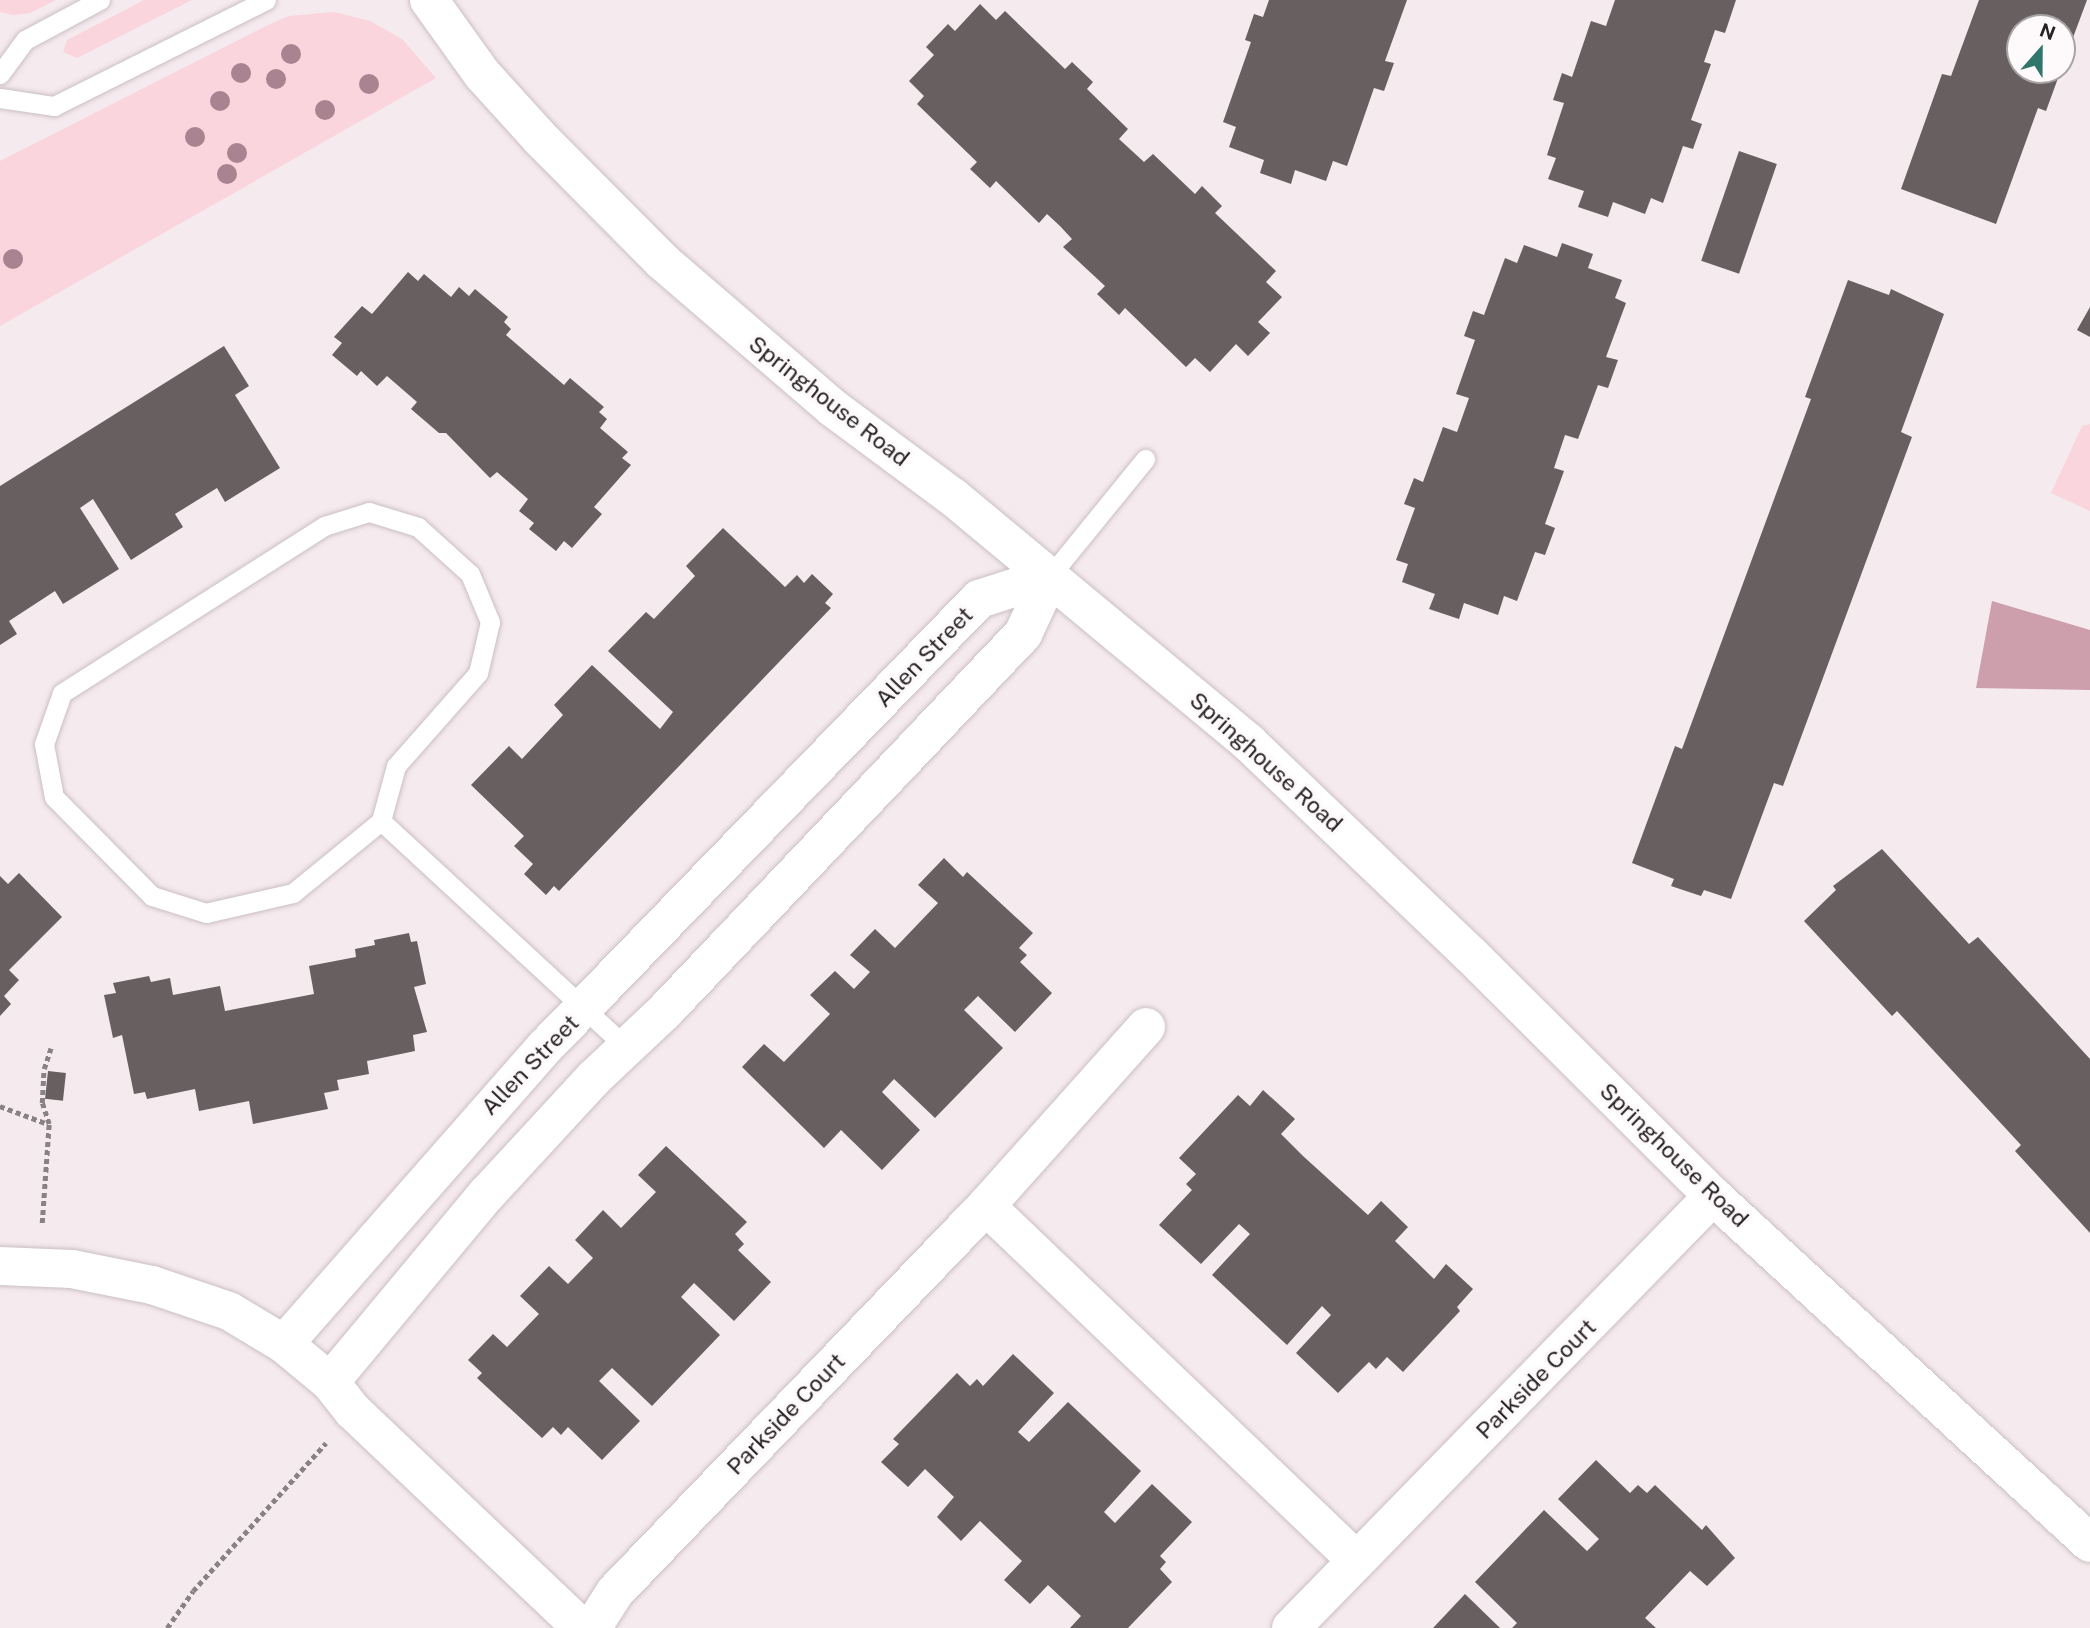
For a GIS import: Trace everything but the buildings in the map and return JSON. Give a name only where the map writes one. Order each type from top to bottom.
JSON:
[{"type":"street","name":"Springhouse Road","points":[[429,0],[499,92],[662,261],[833,408],[953,497],[1220,718],[1326,815],[1713,1196],[2090,1543]]},
{"type":"street","name":"Allen Street","points":[[284,1344],[458,1142],[979,599],[1050,576]]},
{"type":"street","points":[[330,1382],[486,1195],[1023,634],[1050,576]]},
{"type":"street","name":"Parkside Court","points":[[592,1628],[615,1592],[986,1206],[1146,1027]]},
{"type":"street","name":"Parkside Court","points":[[1291,1628],[1355,1559],[1713,1196]]},
{"type":"street","points":[[986,1206],[1355,1559]]},
{"type":"street","points":[[0,1266],[38,1268],[152,1285],[229,1311],[284,1344],[330,1382],[353,1411],[582,1628]]},
{"type":"lane","points":[[0,74],[24,40],[100,0]]},
{"type":"lane","points":[[0,98],[54,106],[266,0]]},
{"type":"lane","points":[[1050,576],[1145,459]]},
{"type":"lane","points":[[369,512],[418,527],[470,574],[489,622],[478,673],[396,765],[381,821],[293,893],[206,913],[152,895],[54,797],[44,744],[62,693],[324,526],[369,512]]},
{"type":"lane","points":[[381,821],[626,1047]]},
{"type":"path","points":[[38,1268],[49,1124],[43,1103],[51,1048]]},
{"type":"path","points":[[0,1106],[49,1124]]},
{"type":"path","points":[[167,1628],[193,1591],[328,1441]]},
{"type":"shaded area","points":[[0,0],[56,0],[30,13],[13,15],[0,12]]},
{"type":"shaded area","points":[[144,0],[192,0],[77,58],[63,52],[67,40]]},
{"type":"shaded area","points":[[334,12],[370,21],[402,39],[436,78],[0,326],[0,161],[264,27],[289,16]]},
{"type":"shaded area","points":[[2090,424],[2090,511],[2051,493],[2082,426]]},
{"type":"shaded area","points":[[1992,601],[2090,630],[2090,690],[1976,688]]}]
